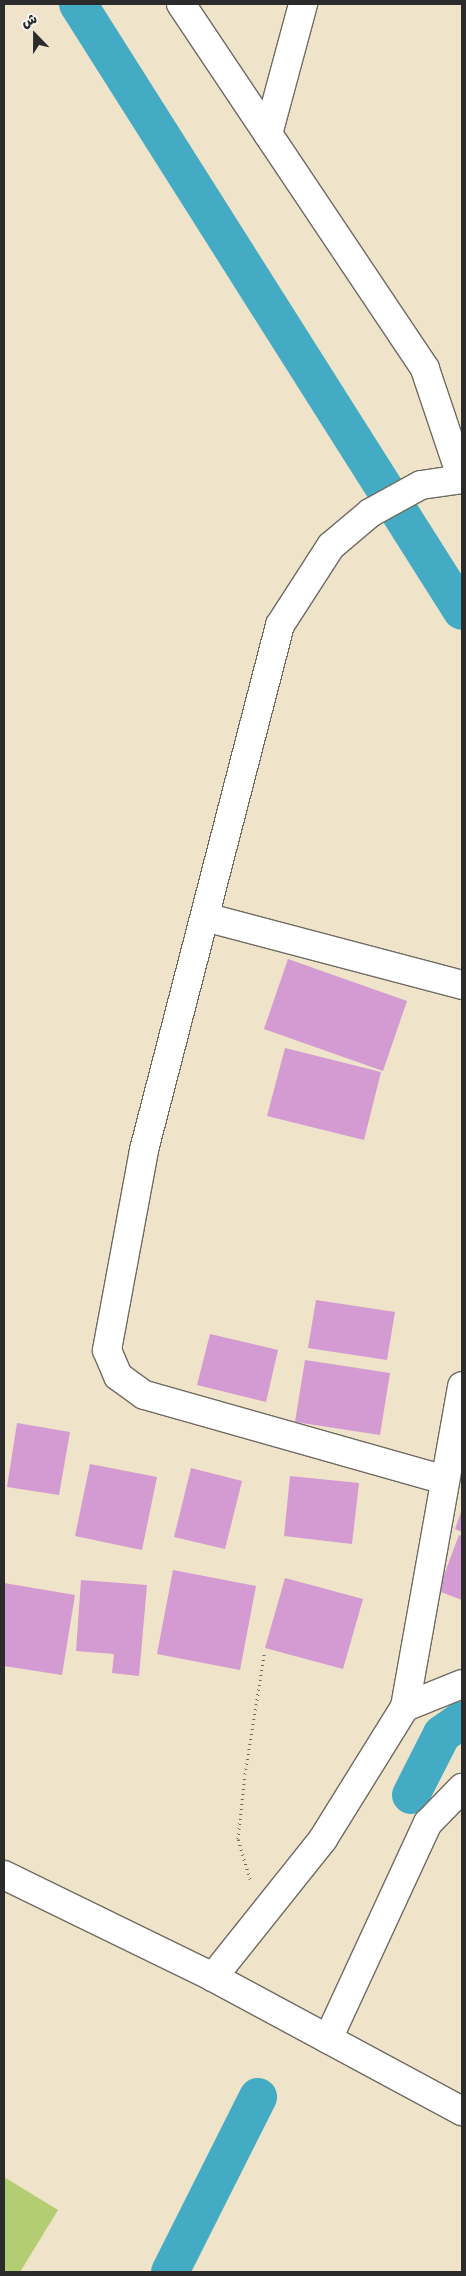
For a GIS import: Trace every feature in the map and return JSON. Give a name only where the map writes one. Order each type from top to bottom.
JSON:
[{"type":"street","points":[[181,4],[425,369],[462,479],[421,485],[370,513],[331,546],[280,625],[144,1150],[107,1350],[118,1376],[144,1395],[445,1480]]},
{"type":"street","points":[[268,134],[302,4]]},
{"type":"street","points":[[205,917],[462,985]]},
{"type":"street","points":[[213,1977],[323,1839],[405,1707],[462,1386]]},
{"type":"street","points":[[405,1707],[462,1684]]},
{"type":"street","points":[[328,2039],[428,1823],[462,1788]]},
{"type":"street","points":[[4,1875],[213,1977],[462,2111]]},
{"type":"path","points":[[261,1918],[238,1839],[264,1655]]},
{"type":"green space","points":[[4,2177],[58,2210],[20,2272],[4,2272]]},
{"type":"building","points":[[288,959],[407,1001],[383,1071],[264,1029]]},
{"type":"building","points":[[285,1048],[381,1072],[364,1140],[267,1116]]},
{"type":"building","points":[[316,1300],[395,1312],[387,1360],[308,1348]]},
{"type":"building","points":[[210,1334],[278,1350],[266,1402],[197,1385]]},
{"type":"building","points":[[305,1360],[390,1373],[380,1435],[295,1422]]},
{"type":"building","points":[[17,1423],[70,1432],[59,1495],[7,1487]]},
{"type":"building","points":[[90,1464],[157,1477],[142,1550],[75,1536]]},
{"type":"building","points":[[191,1468],[242,1481],[225,1549],[174,1537]]},
{"type":"building","points":[[290,1476],[359,1483],[352,1544],[284,1536]]},
{"type":"building","points":[[462,1509],[462,1532],[455,1529]]},
{"type":"building","points":[[459,1535],[462,1536],[462,1600],[438,1591]]},
{"type":"building","points":[[173,1570],[256,1586],[240,1670],[157,1654]]},
{"type":"building","points":[[285,1578],[363,1599],[343,1669],[265,1648]]},
{"type":"building","points":[[81,1580],[147,1585],[139,1676],[112,1673],[114,1654],[76,1651]]},
{"type":"building","points":[[4,1583],[75,1595],[62,1675],[4,1666]]},
{"type":"waterway","points":[[78,4],[462,611]]},
{"type":"waterway","points":[[411,1795],[442,1734],[462,1720]]},
{"type":"waterway","points":[[170,2272],[258,2097]]}]
